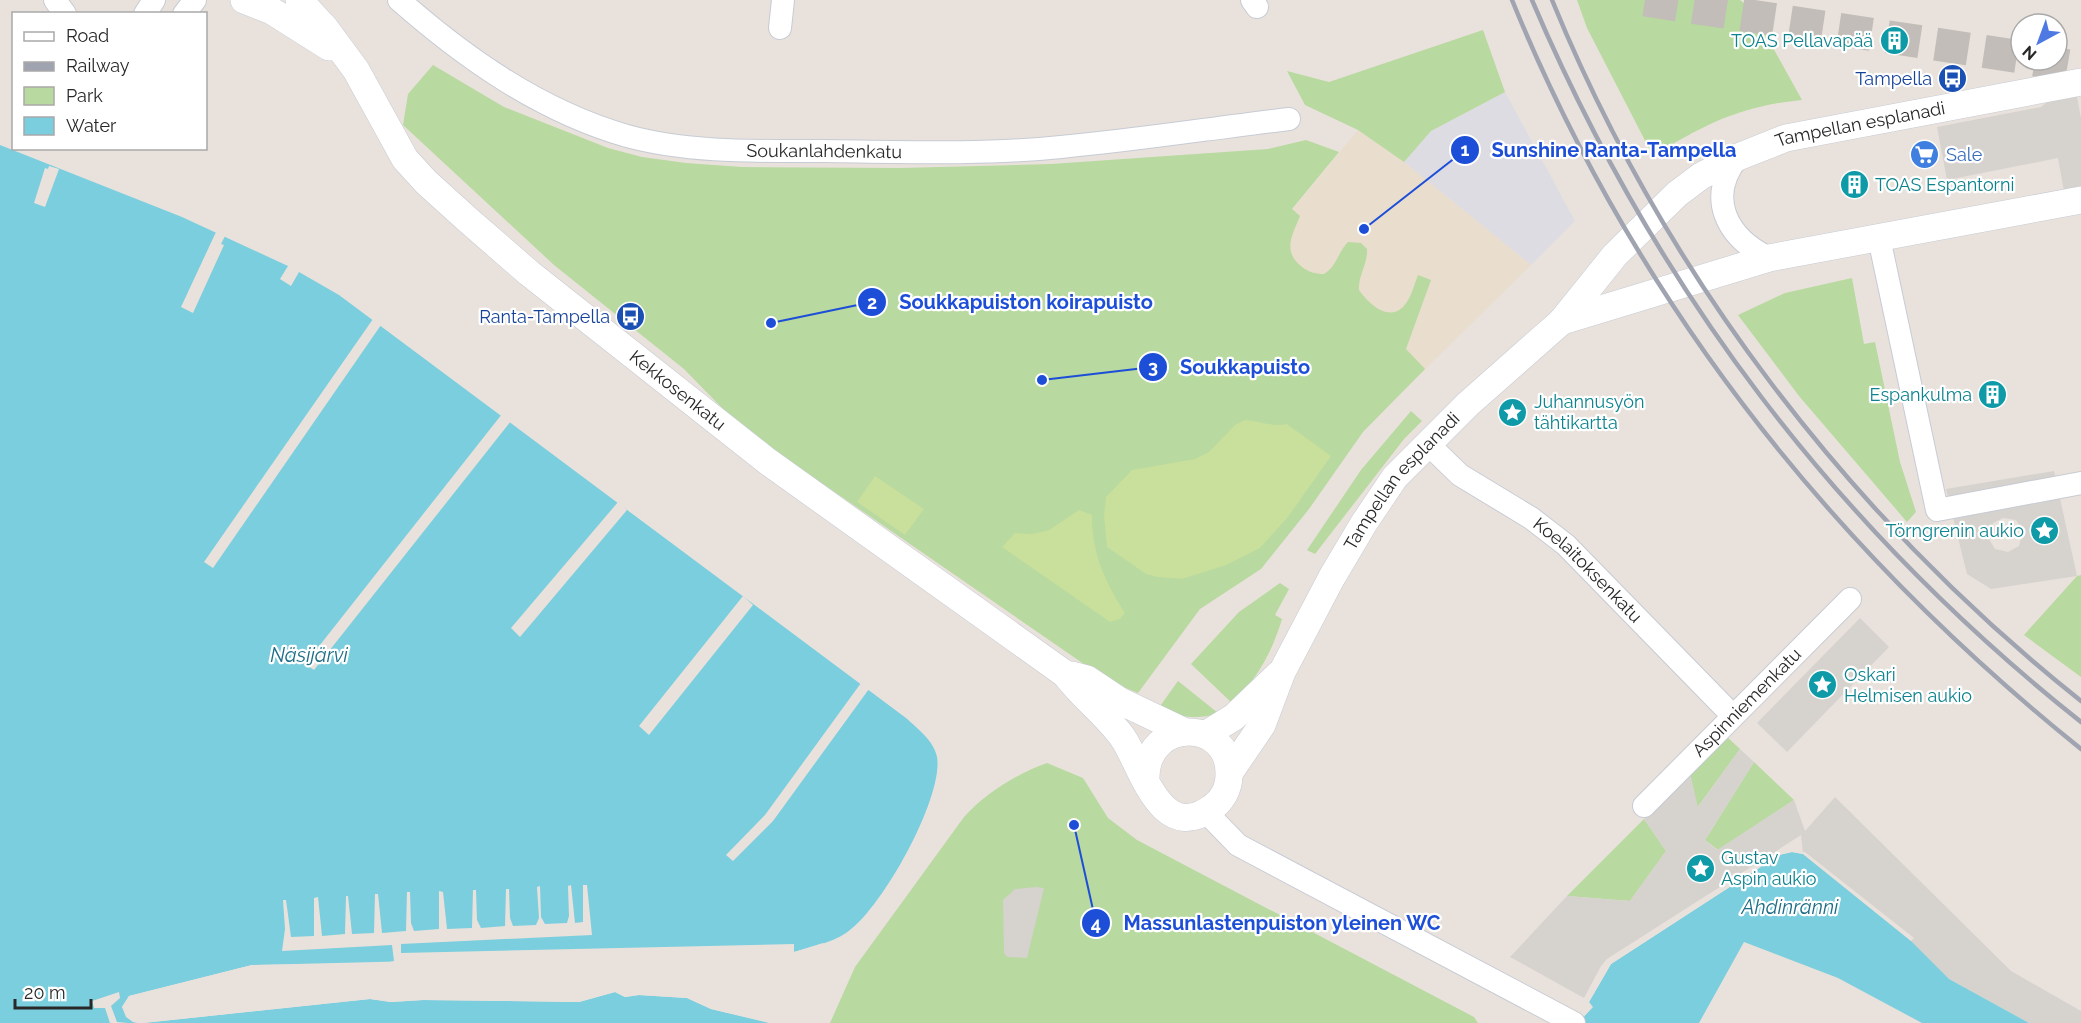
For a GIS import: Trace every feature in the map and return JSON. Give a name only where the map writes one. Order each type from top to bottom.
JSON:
[{"type":"street","points":[[186,12],[195,0]]},
{"type":"street","name":"Kekkosenkatu","points":[[244,0],[272,11],[344,56]]},
{"type":"street","name":"Kekkosenkatu","points":[[298,0],[325,28],[371,94],[405,159],[426,182],[529,273],[767,461],[1065,674],[1078,692],[1122,737],[1146,777]]},
{"type":"street","name":"Soukanlahdenkatu","points":[[399,0],[447,42],[515,86],[598,126],[649,141],[678,145],[738,150],[939,152],[1060,148],[1289,119]]},
{"type":"street","points":[[780,28],[783,0]]},
{"type":"street","name":"Tampellan esplanadi","points":[[1230,772],[1262,725],[1276,694],[1281,672],[1364,523],[1395,477],[1427,443],[1562,321],[1615,255],[1677,194],[1701,176],[1738,157],[1786,138],[2081,82]]},
{"type":"street","points":[[1738,157],[1726,172],[1722,185],[1722,201],[1727,219],[1738,236],[1752,249],[1769,258]]},
{"type":"street","name":"Tampellan esplanadi","points":[[1562,321],[1769,258],[1882,250],[2081,200]]},
{"type":"street","points":[[1882,250],[1937,510],[2081,483]]},
{"type":"street","name":"Koelaitoksenkatu","points":[[1427,443],[1460,475],[1531,518],[1566,545],[1733,716]]},
{"type":"street","name":"Aspinniemenkatu","points":[[1644,806],[1850,599]]},
{"type":"street","name":"Tampellan esplanadi","points":[[1195,733],[1234,717],[1281,672]]},
{"type":"street","name":"Kekkosenkatu","points":[[1065,674],[1088,679],[1127,705],[1195,733]]},
{"type":"street","points":[[1195,733],[1222,750],[1230,772],[1226,791],[1221,800],[1206,812],[1189,816],[1171,812],[1156,802],[1146,777],[1148,759],[1156,746],[1166,738],[1195,733]]},
{"type":"street","points":[[1206,812],[1238,845],[1486,966],[1574,1023]]},
{"type":"shaded area","points":[[1505,92],[1575,221],[1531,265],[1404,162],[1431,131]]},
{"type":"shaded area","points":[[2077,97],[2081,118],[2081,189],[2064,191],[2058,158],[1947,180],[1937,127],[2041,107],[2047,102]]},
{"type":"shaded area","points":[[1358,130],[1404,162],[1531,265],[1403,391],[1263,245]]},
{"type":"shaded area","name":"Törngrenin aukio","points":[[2054,471],[2077,576],[1991,589],[1967,574],[1946,489]],"holes":[[[2003,518],[2016,520],[2023,530],[2019,546],[2008,552],[1995,549],[1989,539],[1993,523]]]},
{"type":"shaded area","name":"Oskari Helmisen aukio","points":[[1860,618],[1889,647],[1787,752],[1757,723]]},
{"type":"shaded area","points":[[1740,749],[1754,762],[1705,840],[1717,850],[1794,800],[1805,831],[1835,797],[2011,971],[2081,1011],[2081,1023],[2029,1023],[1949,979],[1803,854],[1801,835],[1607,959],[1584,998],[1510,957],[1567,896],[1630,901],[1666,851],[1644,819],[1690,773],[1698,807]]},
{"type":"shaded area","points":[[1044,888],[1027,958],[1007,957],[1004,953],[1003,900],[1015,889]]},
{"type":"green space","points":[[1577,0],[1740,0],[1745,4],[1747,1],[1802,100],[1760,107],[1724,118],[1653,156],[1587,28]]},
{"type":"green space","points":[[1483,30],[1505,92],[1431,131],[1404,162],[1358,130],[1305,105],[1287,71],[1329,82]]},
{"type":"green space","points":[[433,65],[504,107],[608,148],[642,157],[686,163],[742,167],[901,168],[1051,164],[1268,149],[1306,140],[1339,152],[1292,209],[1300,216],[1290,243],[1292,255],[1305,269],[1324,274],[1332,267],[1348,242],[1361,243],[1367,249],[1367,254],[1359,290],[1373,305],[1385,312],[1397,311],[1406,304],[1418,275],[1431,280],[1406,349],[1425,369],[1363,432],[1309,509],[1261,569],[1200,609],[1138,693],[1107,680],[781,455],[725,411],[684,369],[554,265],[403,125],[408,94]]},
{"type":"green space","points":[[1852,278],[1864,344],[1875,342],[1900,462],[1916,512],[1907,522],[1799,396],[1738,315],[1785,293]]},
{"type":"green space","points":[[1411,411],[1422,421],[1404,439],[1315,554],[1307,550],[1361,470]]},
{"type":"green space","points":[[1245,420],[1287,424],[1331,456],[1288,517],[1260,548],[1226,565],[1182,579],[1146,574],[1107,547],[1104,515],[1106,497],[1132,470],[1195,459],[1209,452],[1235,425]]},
{"type":"green space","points":[[875,476],[924,509],[905,535],[857,502]]},
{"type":"green space","points":[[1079,510],[1092,515],[1094,542],[1101,566],[1125,613],[1120,619],[1110,622],[1002,547],[1015,533],[1032,534],[1049,530]]},
{"type":"green space","points":[[2081,575],[2081,677],[2024,635],[2077,576]]},
{"type":"green space","points":[[1280,583],[1289,589],[1275,615],[1282,619],[1278,632],[1263,665],[1233,704],[1191,664],[1239,612]]},
{"type":"green space","points":[[1178,681],[1218,713],[1202,717],[1188,717],[1158,709]]},
{"type":"green space","points":[[1726,736],[1740,749],[1697,808],[1690,773]]},
{"type":"green space","points":[[1754,762],[1794,800],[1718,850],[1705,840]]},
{"type":"green space","points":[[1047,763],[1083,778],[1108,818],[1137,840],[1474,1017],[1478,1023],[830,1023],[855,967],[964,817],[1002,785]]},
{"type":"green space","points":[[1644,819],[1666,851],[1630,901],[1567,896]]},
{"type":"water","name":"Näsijärvi","points":[[0,145],[182,217],[288,266],[280,279],[291,286],[299,272],[339,295],[906,718],[929,741],[937,757],[937,775],[921,824],[892,878],[876,902],[846,933],[794,952],[252,965],[129,996],[122,1007],[133,1022],[138,1023],[0,1023]]},
{"type":"water","name":"Ahdinränni","points":[[1792,852],[1803,854],[1911,941],[1949,979],[2029,1023],[1922,1023],[1838,978],[1744,942],[1699,1023],[1578,1023],[1593,1007],[1589,1002],[1611,964],[1779,855]]},
{"type":"water","points":[[615,992],[625,997],[639,995],[687,998],[711,1009],[769,1023],[143,1023],[370,999],[391,1002],[423,1000],[579,1002]]},
{"type":"pier","points":[[49,166],[59,169],[45,207],[34,203],[45,168],[48,169]]},
{"type":"pier","points":[[216,232],[225,236],[221,244],[224,245],[193,313],[181,307]]},
{"type":"pier","points":[[373,319],[381,325],[213,568],[204,562]]},
{"type":"pier","points":[[502,414],[511,421],[314,670],[305,664]]},
{"type":"pier","points":[[618,502],[627,510],[520,637],[511,628]]},
{"type":"pier","points":[[743,596],[753,605],[649,735],[639,726]]},
{"type":"pier","points":[[861,683],[869,689],[773,821],[733,861],[726,855],[765,815]]},
{"type":"pier","points":[[1791,850],[1805,852],[1914,938],[1911,941],[1803,854],[1792,852],[1779,855],[1611,964],[1589,1002],[1587,1000],[1610,961],[1777,853]]},
{"type":"pier","points":[[571,885],[575,923],[583,922],[583,885],[587,885],[592,935],[401,944],[401,953],[794,944],[794,952],[823,943],[825,945],[794,955],[252,968],[131,999],[125,1007],[129,1016],[140,1021],[358,997],[579,999],[615,989],[625,994],[639,992],[687,995],[712,1006],[763,1017],[772,1023],[711,1009],[687,998],[639,995],[625,997],[615,992],[579,1002],[423,1000],[391,1002],[370,999],[143,1023],[133,1022],[126,1017],[122,1007],[129,996],[252,965],[394,961],[392,945],[282,951],[285,929],[283,900],[286,900],[291,937],[314,936],[314,898],[318,897],[322,936],[345,934],[346,896],[348,896],[352,934],[374,933],[375,894],[378,894],[382,933],[406,931],[407,892],[410,892],[411,923],[414,931],[439,929],[439,891],[443,892],[447,929],[472,928],[473,890],[476,890],[477,920],[481,928],[505,926],[506,889],[509,889],[510,918],[513,926],[536,925],[539,918],[537,887],[540,886],[541,917],[545,924],[567,923],[569,916],[568,886]]},
{"type":"pier","points":[[119,992],[120,998],[111,1006],[117,1022],[128,1023],[110,1023],[105,1008],[94,1008],[92,1001]]},
{"type":"tunnel","points":[[1645,0],[2009,55]]},
{"type":"tunnel","points":[[2069,66],[2081,68]]},
{"type":"railway","points":[[1512,0],[1561,110],[1617,215],[1679,315],[1748,411],[1823,502],[1903,589],[1989,671],[2081,749]]},
{"type":"railway","points":[[1532,0],[1581,106],[1635,207],[1695,304],[1761,396],[1832,484],[1909,568],[1992,647],[2081,722]]},
{"type":"railway","points":[[1552,0],[1597,101],[1649,199],[1708,294],[1772,384],[1842,471],[1917,552],[1997,629],[2081,701]]},
{"type":"place","name":"TOAS Pellavapää","points":[[1894,41]]},
{"type":"place","name":"Tampella","points":[[1953,79]]},
{"type":"place","name":"Sale","points":[[1925,155]]},
{"type":"place","name":"TOAS Espantorni","points":[[1854,185]]},
{"type":"place","name":"Sunshine Ranta-Tampella","points":[[1364,229]]},
{"type":"place","name":"Ranta-Tampella","points":[[631,317]]},
{"type":"place","name":"Soukkapuiston koirapuisto","points":[[771,323]]},
{"type":"place","name":"Soukkapuisto","points":[[1042,380]]},
{"type":"place","name":"Espankulma","points":[[1993,395]]},
{"type":"place","name":"Juhannusyön tähtikartta","points":[[1513,412]]},
{"type":"place","name":"Törngrenin aukio","points":[[2045,531]]},
{"type":"place","name":"Oskari Helmisen aukio","points":[[1823,685]]},
{"type":"place","name":"Massunlastenpuiston yleinen WC","points":[[1074,825]]},
{"type":"place","name":"Gustav Aspin aukio","points":[[1700,868]]}]
